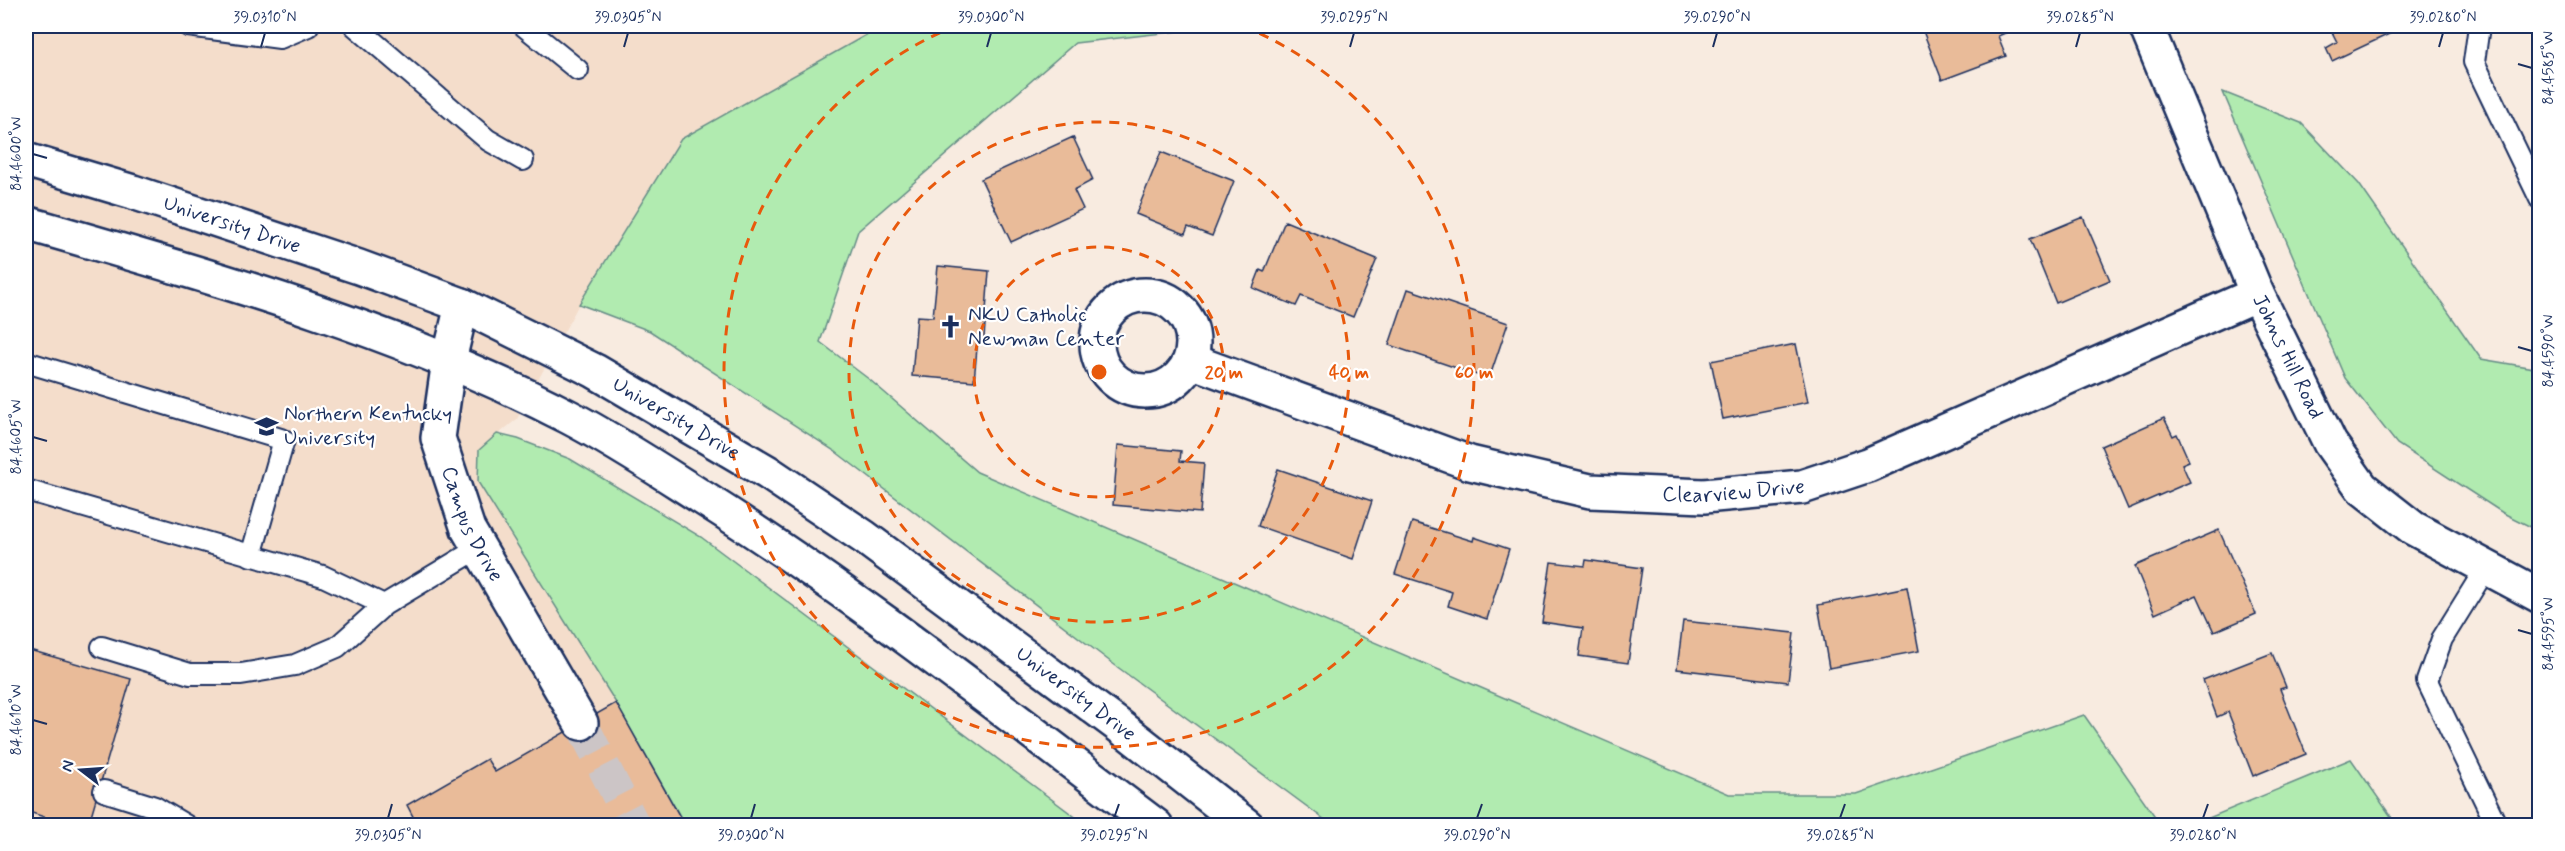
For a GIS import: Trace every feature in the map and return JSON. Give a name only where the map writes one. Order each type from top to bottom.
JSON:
[{"type":"street","name":"Johns Hill Road","points":[[2146,26],[2257,294],[2330,443],[2362,488],[2413,528],[2540,596]]},
{"type":"street","name":"University Drive","points":[[26,159],[134,192],[359,267],[462,305],[595,371],[786,485],[864,537],[1118,725],[1247,825]]},
{"type":"street","points":[[26,223],[354,324],[449,360],[571,418],[732,516],[816,573],[1156,825]]},
{"type":"street","name":"Clearview Drive","points":[[1191,361],[1470,463],[1590,491],[1704,495],[1802,487],[1868,465],[2257,294]]},
{"type":"street","name":"Campus Drive","points":[[462,305],[449,360],[438,438],[468,529],[581,723]]},
{"type":"lane","points":[[188,26],[280,38],[308,26]]},
{"type":"lane","points":[[355,26],[488,140],[523,160]]},
{"type":"lane","points":[[524,26],[578,70]]},
{"type":"lane","points":[[2479,26],[2474,62],[2540,199]]},
{"type":"lane","points":[[26,362],[284,440],[251,555]]},
{"type":"lane","points":[[26,490],[323,576],[384,605]]},
{"type":"lane","points":[[102,648],[190,674],[241,674],[295,665],[337,648],[384,605],[479,548]]},
{"type":"lane","points":[[2486,568],[2442,639],[2427,681],[2497,825]]},
{"type":"lane","points":[[104,791],[155,807],[188,825]]},
{"type":"shaded area","name":"Northern Kentucky University","points":[[26,26],[882,26],[681,139],[579,304],[517,419],[479,450],[685,825],[26,825]]},
{"type":"green space","points":[[882,26],[1224,26],[1075,43],[858,231],[820,342],[870,380],[977,472],[1729,794],[1856,794],[2084,715],[2161,825],[1332,825],[1112,663],[836,452],[650,331],[579,304],[681,139]]},
{"type":"green space","points":[[2223,92],[2301,123],[2359,184],[2481,359],[2539,369],[2539,531],[2503,513],[2397,444],[2345,378]]},
{"type":"green space","points":[[497,434],[518,439],[570,459],[701,537],[1086,825],[685,825],[616,703],[478,482],[479,450]]},
{"type":"green space","points":[[2351,759],[2397,825],[2192,825]]},
{"type":"building","points":[[1937,26],[2010,26],[2012,30],[1998,36],[2006,56],[1942,80],[1923,31]]},
{"type":"building","points":[[2329,26],[2406,26],[2332,61],[2326,48],[2337,42]]},
{"type":"building","points":[[1073,137],[1093,180],[1074,190],[1083,209],[1011,242],[981,179]]},
{"type":"building","points":[[1161,152],[1234,181],[1212,236],[1188,227],[1185,234],[1136,214]]},
{"type":"building","points":[[2083,217],[2110,280],[2056,303],[2030,239]]},
{"type":"building","points":[[1285,221],[1377,259],[1353,317],[1301,296],[1296,306],[1253,288],[1260,270],[1264,272]]},
{"type":"building","name":"NKU Catholic Newman Center","points":[[938,266],[989,271],[984,338],[978,337],[974,381],[912,376],[917,316],[933,317]]},
{"type":"building","points":[[1408,289],[1508,323],[1489,379],[1389,345]]},
{"type":"building","points":[[1796,344],[1808,402],[1723,419],[1711,361]]},
{"type":"building","points":[[2164,418],[2173,436],[2177,434],[2189,461],[2182,464],[2190,482],[2128,509],[2101,446]]},
{"type":"building","points":[[1118,445],[1181,451],[1180,461],[1204,463],[1200,513],[1113,505]]},
{"type":"building","points":[[1278,469],[1372,501],[1353,559],[1258,526]]},
{"type":"building","points":[[1412,522],[1473,541],[1474,537],[1509,549],[1487,619],[1448,606],[1452,592],[1395,574]]},
{"type":"building","points":[[2219,530],[2256,614],[2214,632],[2197,595],[2155,614],[2135,566]]},
{"type":"building","points":[[1586,560],[1642,568],[1628,663],[1579,656],[1583,628],[1542,622],[1551,562],[1585,566]]},
{"type":"building","points":[[1907,587],[1919,651],[1829,668],[1818,605]]},
{"type":"building","points":[[1683,621],[1794,633],[1788,682],[1677,669]]},
{"type":"building","points":[[26,649],[131,679],[88,826],[71,826],[26,811]]},
{"type":"building","points":[[2272,653],[2286,687],[2280,689],[2306,754],[2253,776],[2228,712],[2217,717],[2203,680]]},
{"type":"building","points":[[616,703],[685,826],[418,826],[407,805],[487,759],[495,772]]},
{"type":"tunnel","points":[[581,723],[634,826]]},
{"type":"place","name":"NKU Catholic Newman Center","points":[[950,327]]},
{"type":"place","name":"Northern Kentucky University","points":[[266,426]]}]
